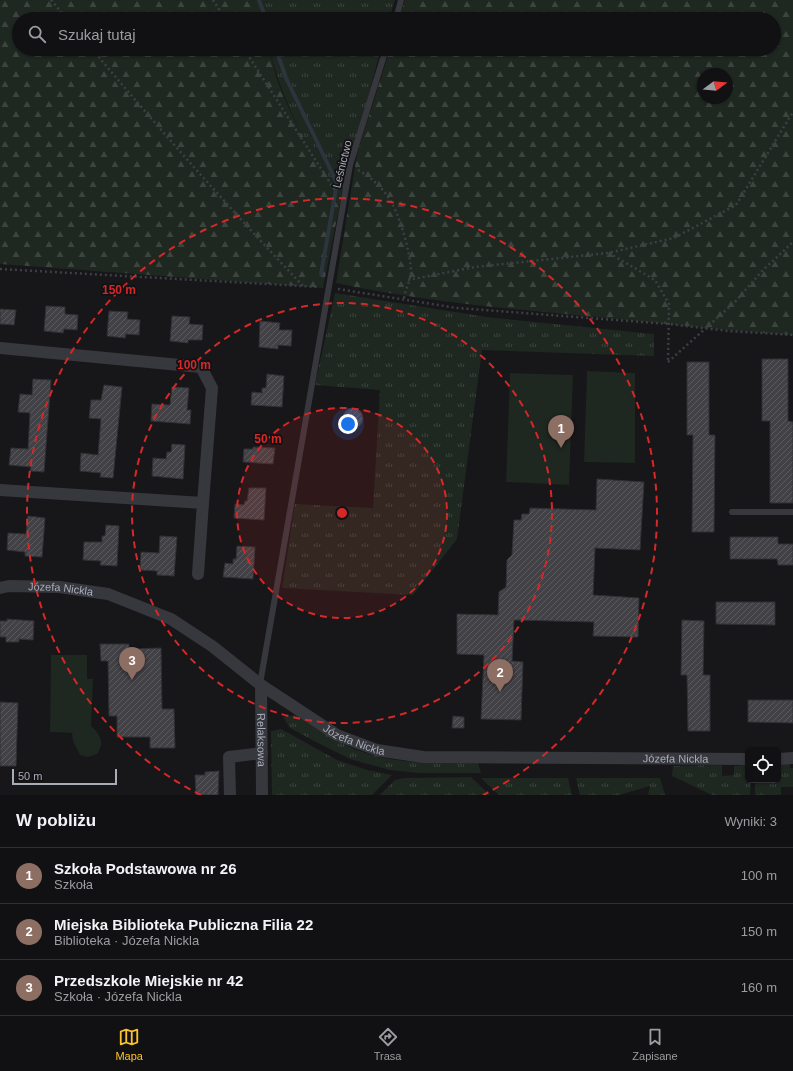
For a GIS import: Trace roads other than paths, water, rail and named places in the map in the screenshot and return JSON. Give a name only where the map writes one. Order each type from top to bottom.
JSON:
[{"type":"street","points":[[0,348],[201,367],[212,388],[198,574]]},
{"type":"street","points":[[0,490],[203,502]]},
{"type":"street","name":"Józefa Nickla","points":[[0,588],[9,586],[59,587],[108,594],[170,619],[212,646],[260,684],[338,736],[377,750],[423,757],[745,759]]},
{"type":"street","name":"Relaksowa","points":[[260,684],[262,795]]},
{"type":"street","points":[[230,795],[229,757],[262,753]]},
{"type":"street","points":[[781,759],[793,758]]},
{"type":"lane","points":[[398,12],[401,0]]},
{"type":"lane","name":"Leśnictwo","points":[[260,684],[350,165],[384,56]]},
{"type":"lane","points":[[732,512],[793,512]]},
{"type":"waterway","points":[[259,0],[263,12]]},
{"type":"waterway","points":[[278,56],[286,78],[337,183],[321,274]]},
{"type":"place","name":"Szkoła Podstawowa nr 26","points":[[561,448]]},
{"type":"place","name":"Przedszkole Miejskie nr 42","points":[[132,680]]},
{"type":"place","name":"Miejska Biblioteka Publiczna Filia 22","points":[[500,692]]}]
